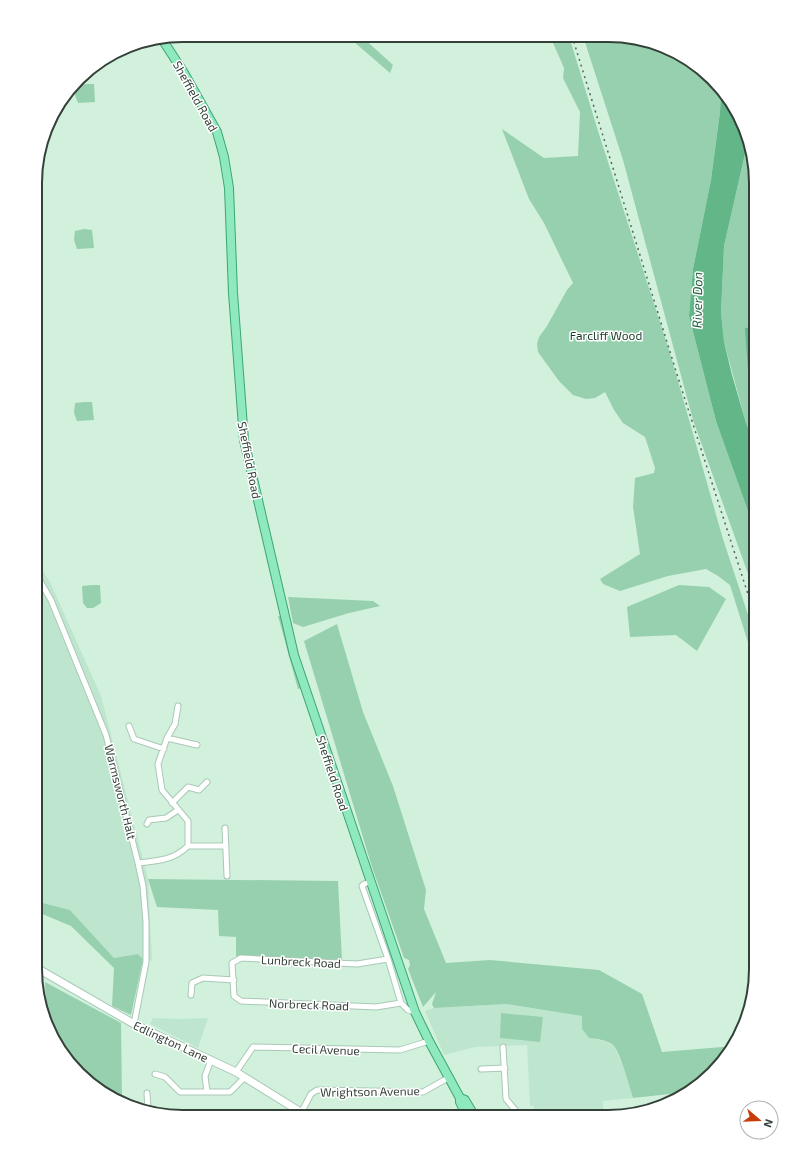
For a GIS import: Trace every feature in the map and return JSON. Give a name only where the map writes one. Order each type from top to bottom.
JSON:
[{"type":"main road","name":"Sheffield Road","points":[[165,43],[184,73],[217,132],[224,156],[229,188],[233,293],[244,440],[294,655],[415,1012],[448,1078],[460,1098],[464,1110]]},
{"type":"main road","name":"Edlington Lane","points":[[42,971],[134,1024],[236,1072],[298,1110]]},
{"type":"main road","name":"Sheffield Road","points":[[460,1098],[465,1100],[470,1110]]},
{"type":"street","name":"Warmsworth Halt","points":[[42,584],[51,600],[106,735],[138,863],[145,915],[146,962],[134,1024]]},
{"type":"street","points":[[138,863],[167,860],[181,854],[188,846],[188,820],[162,790],[158,764],[167,738],[175,724],[178,706]]},
{"type":"street","points":[[129,726],[134,739],[164,749]]},
{"type":"street","points":[[167,738],[197,745]]},
{"type":"street","points":[[172,803],[188,787],[199,790],[207,782]]},
{"type":"street","points":[[148,814],[148,822],[166,818],[178,810]]},
{"type":"street","points":[[225,828],[227,876]]},
{"type":"street","points":[[188,846],[226,846]]},
{"type":"street","points":[[370,882],[362,886],[388,959],[401,1003],[408,1010],[415,1012]]},
{"type":"street","name":"Lunbreck Road","points":[[234,980],[232,962],[240,958],[357,964],[388,959]]},
{"type":"street","points":[[191,995],[192,983],[204,978],[234,980]]},
{"type":"street","name":"Norbreck Road","points":[[234,980],[234,996],[241,1001],[376,1006],[401,1003]]},
{"type":"street","name":"Cecil Avenue","points":[[236,1072],[253,1047],[400,1050],[429,1041]]},
{"type":"street","points":[[503,1047],[507,1102],[515,1110]]},
{"type":"street","points":[[207,1092],[205,1076],[211,1060]]},
{"type":"street","points":[[481,1069],[505,1068]]},
{"type":"street","points":[[155,1074],[165,1077],[180,1092],[230,1092],[245,1077]]},
{"type":"street","name":"Wrightson Avenue","points":[[306,1110],[312,1094],[317,1090],[423,1092],[448,1078]]},
{"type":"street","points":[[147,1093],[148,1105]]},
{"type":"shaded area","points":[[42,569],[50,582],[101,696],[148,879],[152,961],[143,959],[138,954],[114,958],[70,910],[42,903]]},
{"type":"shaded area","points":[[506,1004],[582,1016],[582,1029],[589,1038],[605,1041],[614,1046],[626,1073],[633,1098],[603,1101],[603,1110],[534,1110],[534,1106],[530,1106],[527,1045],[475,1047],[444,1055],[425,1011],[434,1008]]},
{"type":"shaded area","points":[[153,1018],[208,1018],[198,1048],[150,1024]]},
{"type":"green space","points":[[354,42],[368,42],[393,65],[390,73]]},
{"type":"green space","name":"Farcliff Wood","points":[[553,42],[571,42],[670,353],[723,539],[749,618],[749,646],[730,585],[706,569],[668,576],[620,591],[603,584],[600,579],[640,554],[633,507],[635,478],[654,473],[655,468],[645,437],[623,423],[614,410],[605,392],[595,398],[586,399],[573,395],[559,381],[538,352],[537,344],[539,337],[547,326],[567,290],[573,283],[544,223],[529,199],[502,129],[544,158],[578,156],[580,112],[563,78],[564,68]]},
{"type":"green space","points":[[585,42],[626,43],[662,53],[694,71],[708,83],[721,98],[711,180],[693,269],[689,316],[716,421],[749,513],[749,576],[693,420],[623,160]]},
{"type":"green space","points":[[82,84],[94,84],[95,102],[78,103],[75,92]]},
{"type":"green space","points":[[745,153],[749,174],[749,430],[724,342],[721,312],[724,246]]},
{"type":"green space","points":[[84,229],[92,230],[94,248],[77,249],[74,240],[75,231]]},
{"type":"green space","points":[[92,402],[94,420],[77,421],[74,413],[75,403]]},
{"type":"green space","points":[[100,585],[101,603],[93,608],[87,608],[83,603],[82,586]]},
{"type":"green space","points":[[679,585],[709,587],[726,599],[697,651],[676,635],[630,637],[627,607]]},
{"type":"green space","points":[[288,597],[373,601],[380,606],[349,613],[303,627],[293,623]]},
{"type":"green space","points":[[278,616],[282,616],[302,688],[298,689]]},
{"type":"green space","points":[[337,624],[363,712],[393,786],[426,890],[424,909],[446,963],[490,960],[599,970],[642,994],[662,1052],[725,1047],[708,1069],[694,1081],[673,1094],[633,1098],[616,1049],[608,1042],[589,1038],[582,1029],[582,1016],[506,1004],[434,1008],[432,1004],[436,992],[423,1007],[408,969],[410,965],[409,960],[404,958],[371,864],[304,641]]},
{"type":"green space","points":[[148,879],[338,881],[342,960],[236,956],[236,937],[219,936],[218,910],[157,907]]},
{"type":"green space","points":[[42,903],[70,910],[114,958],[138,954],[143,959],[131,1015],[112,1006],[114,968],[71,926],[42,914]]},
{"type":"green space","points":[[45,982],[121,1023],[122,1095],[97,1081],[83,1069],[71,1055],[53,1023],[45,998]]},
{"type":"green space","points":[[501,1013],[543,1017],[540,1042],[500,1038]]},
{"type":"water","name":"River Don","points":[[721,98],[738,129],[745,153],[724,246],[721,312],[724,342],[732,375],[749,430],[749,513],[716,421],[689,316],[693,269],[711,180]]},
{"type":"water","points":[[745,328],[749,328],[749,371],[748,370]]},
{"type":"railway","points":[[574,42],[680,384],[749,597]]}]
